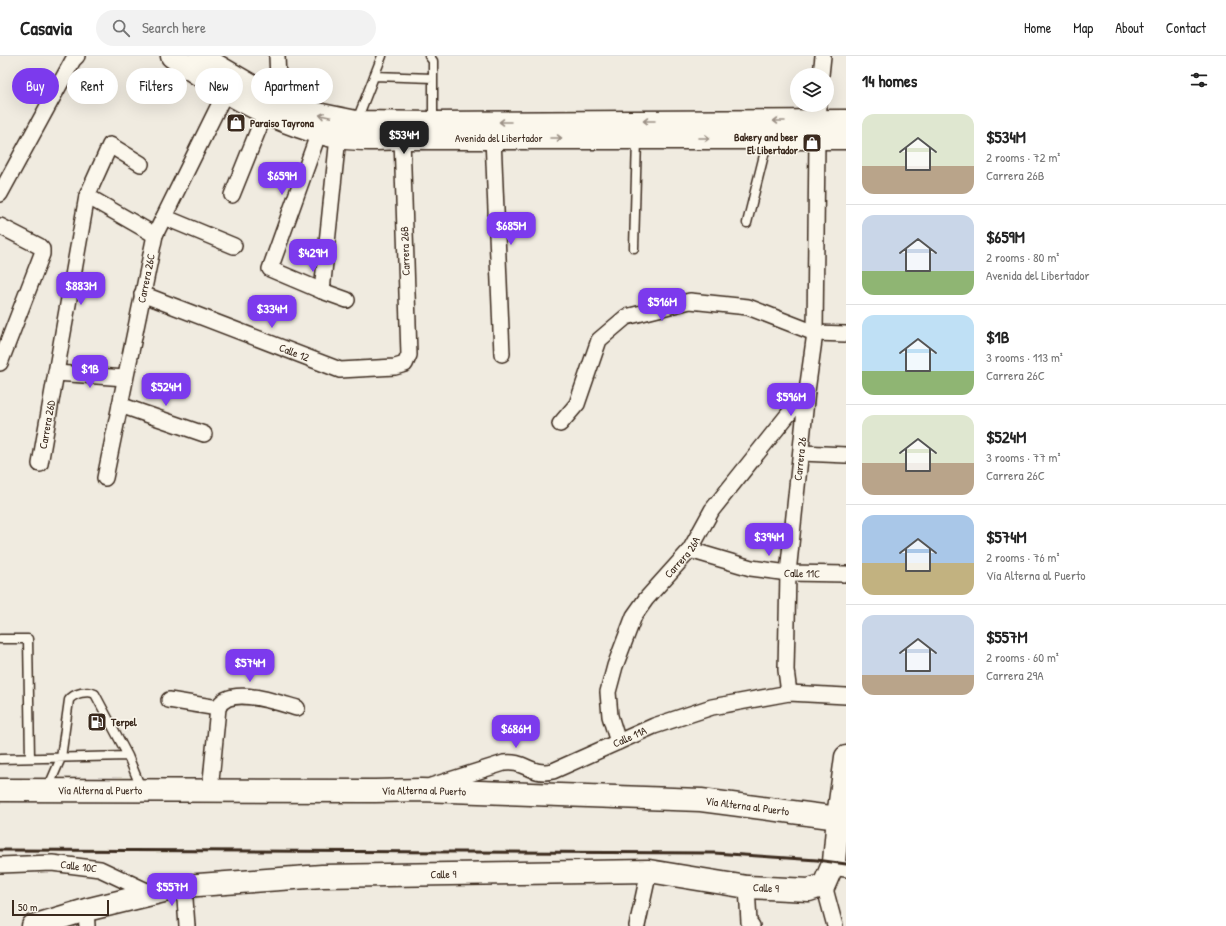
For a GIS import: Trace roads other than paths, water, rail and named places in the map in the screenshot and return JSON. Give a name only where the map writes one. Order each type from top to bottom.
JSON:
[{"type":"main road","name":"Avenida del Libertador","points":[[172,56],[195,73]]},
{"type":"main road","name":"Avenida del Libertador","points":[[202,58],[269,106],[307,129],[369,140],[402,138],[769,138],[818,121]]},
{"type":"main road","name":"Avenida del Libertador","points":[[243,98],[269,106],[356,122],[433,123],[846,120]]},
{"type":"main road","name":"Avenida del Libertador","points":[[818,121],[846,138]]},
{"type":"main road","points":[[834,874],[842,818],[846,757]]},
{"type":"main road","name":"Vía Alterna al Puerto","points":[[0,790],[421,790],[702,800],[842,818]]},
{"type":"main road","name":"Calle 9","points":[[33,926],[87,918],[152,894],[184,886],[322,876],[649,871],[746,886],[809,890],[834,874]]},
{"type":"street","points":[[0,194],[69,67],[77,56]]},
{"type":"street","points":[[232,195],[269,106],[278,79],[276,56]]},
{"type":"street","points":[[822,68],[823,56]]},
{"type":"street","name":"Carrera 26C","points":[[105,478],[155,235],[220,104]]},
{"type":"street","name":"Carrera 26","points":[[789,693],[786,670],[788,573],[806,391],[815,332],[818,121]]},
{"type":"street","points":[[329,134],[270,268],[322,291],[347,300]]},
{"type":"street","points":[[322,291],[329,134]]},
{"type":"street","name":"Carrera 26B","points":[[402,138],[409,355],[405,364]]},
{"type":"street","points":[[493,138],[502,354]]},
{"type":"street","name":"Carrera 26D","points":[[40,464],[87,196],[110,145],[141,164]]},
{"type":"street","points":[[87,196],[155,235]]},
{"type":"street","points":[[164,217],[234,246]]},
{"type":"street","points":[[0,226],[39,246],[42,249],[42,254],[0,363]]},
{"type":"street","name":"Calle 12","points":[[142,294],[340,370],[395,367],[405,364]]},
{"type":"street","points":[[560,424],[577,404],[599,340],[626,317],[690,301],[748,307],[815,332],[846,334]]},
{"type":"street","points":[[56,373],[125,378]]},
{"type":"street","name":"Carrera 26A","points":[[618,742],[610,716],[608,692],[615,666],[634,616],[646,599],[690,550],[712,510],[806,391]]},
{"type":"street","points":[[120,405],[204,434]]},
{"type":"street","points":[[801,453],[846,455]]},
{"type":"street","name":"Calle 11C","points":[[690,550],[751,568],[788,573],[846,574]]},
{"type":"street","name":"Calle 11A","points":[[421,790],[504,763],[517,763],[535,772],[544,773],[553,771],[654,726],[712,707],[789,693],[846,696]]},
{"type":"street","points":[[210,791],[218,708],[220,703],[226,699],[236,696],[247,696],[298,708]]},
{"type":"street","points":[[169,700],[218,708]]},
{"type":"street","name":"Calle 10C","points":[[0,865],[52,863],[100,869],[152,894]]},
{"type":"street","points":[[637,926],[649,871]]},
{"type":"street","points":[[834,874],[835,926]]},
{"type":"street","points":[[184,886],[187,926]]},
{"type":"street","points":[[746,886],[749,922],[752,926]]},
{"type":"lane","points":[[356,122],[382,56]]},
{"type":"lane","points":[[429,56],[433,61],[433,123]]},
{"type":"lane","points":[[374,76],[434,78]]},
{"type":"lane","points":[[634,248],[637,138]]},
{"type":"lane","points":[[747,223],[769,138]]},
{"type":"lane","points":[[0,639],[28,639],[30,758]]},
{"type":"lane","points":[[47,790],[61,758],[69,700],[74,695],[91,692],[95,694],[128,756],[142,791]]},
{"type":"lane","points":[[0,759],[128,756]]},
{"type":"railway","points":[[0,850],[714,853],[817,860],[846,864]]},
{"type":"place","name":"Paraiso Tayrona","points":[[236,123]]},
{"type":"place","name":"Bakery and beer El Libertador","points":[[812,143]]},
{"type":"place","name":"Terpel","points":[[97,722]]}]
